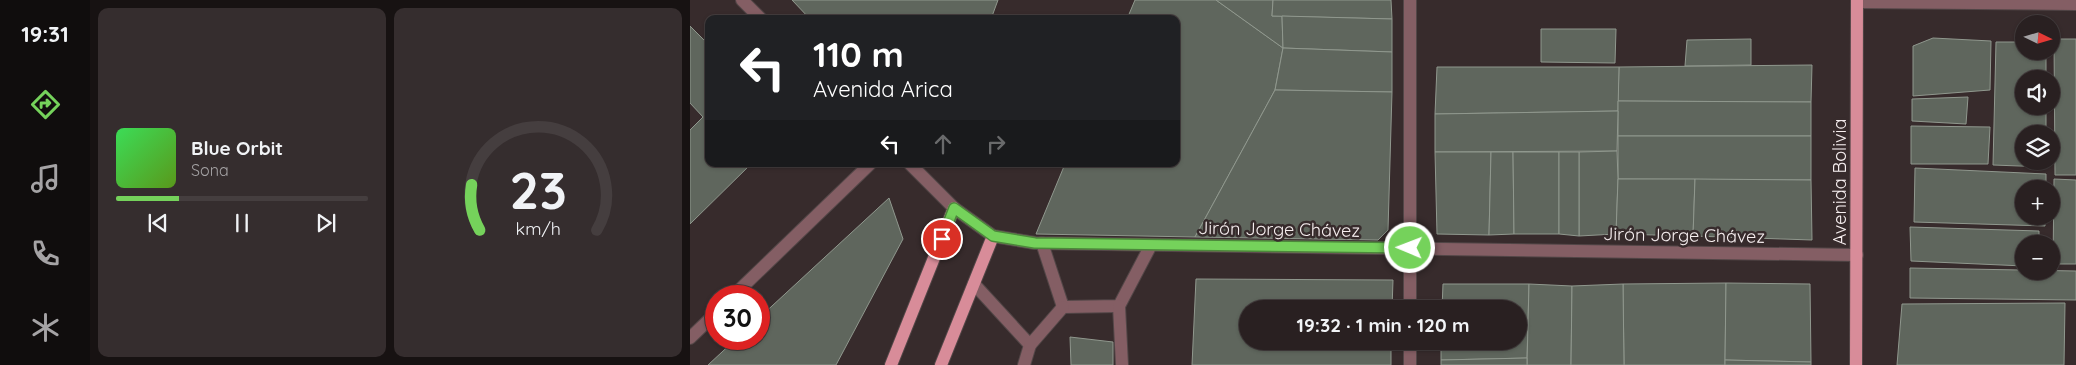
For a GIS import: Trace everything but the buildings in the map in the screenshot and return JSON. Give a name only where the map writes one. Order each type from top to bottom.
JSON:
[{"type":"main road","name":"Avenida Bolivia","points":[[1856,365],[1857,1]]},
{"type":"main road","points":[[891,365],[954,208]]},
{"type":"main road","points":[[941,365],[993,236]]},
{"type":"street","points":[[742,0],[757,15]]},
{"type":"street","points":[[1410,0],[1410,300]]},
{"type":"street","points":[[1857,1],[2076,4]]},
{"type":"street","points":[[744,285],[867,167]]},
{"type":"street","name":"Jirón Jorge Chávez","points":[[913,167],[954,208],[993,236],[1042,243],[1857,255]]},
{"type":"street","points":[[1042,243],[1063,307]]},
{"type":"street","points":[[1122,365],[1119,306],[1150,244]]},
{"type":"street","points":[[974,284],[1030,345]]},
{"type":"street","points":[[1024,365],[1030,345],[1063,307],[1119,306]]},
{"type":"street","points":[[690,338],[705,324]]},
{"type":"street","points":[[1410,350],[1410,365]]},
{"type":"route","points":[[942,239],[954,208],[993,236],[1035,243],[1410,248]]}]
